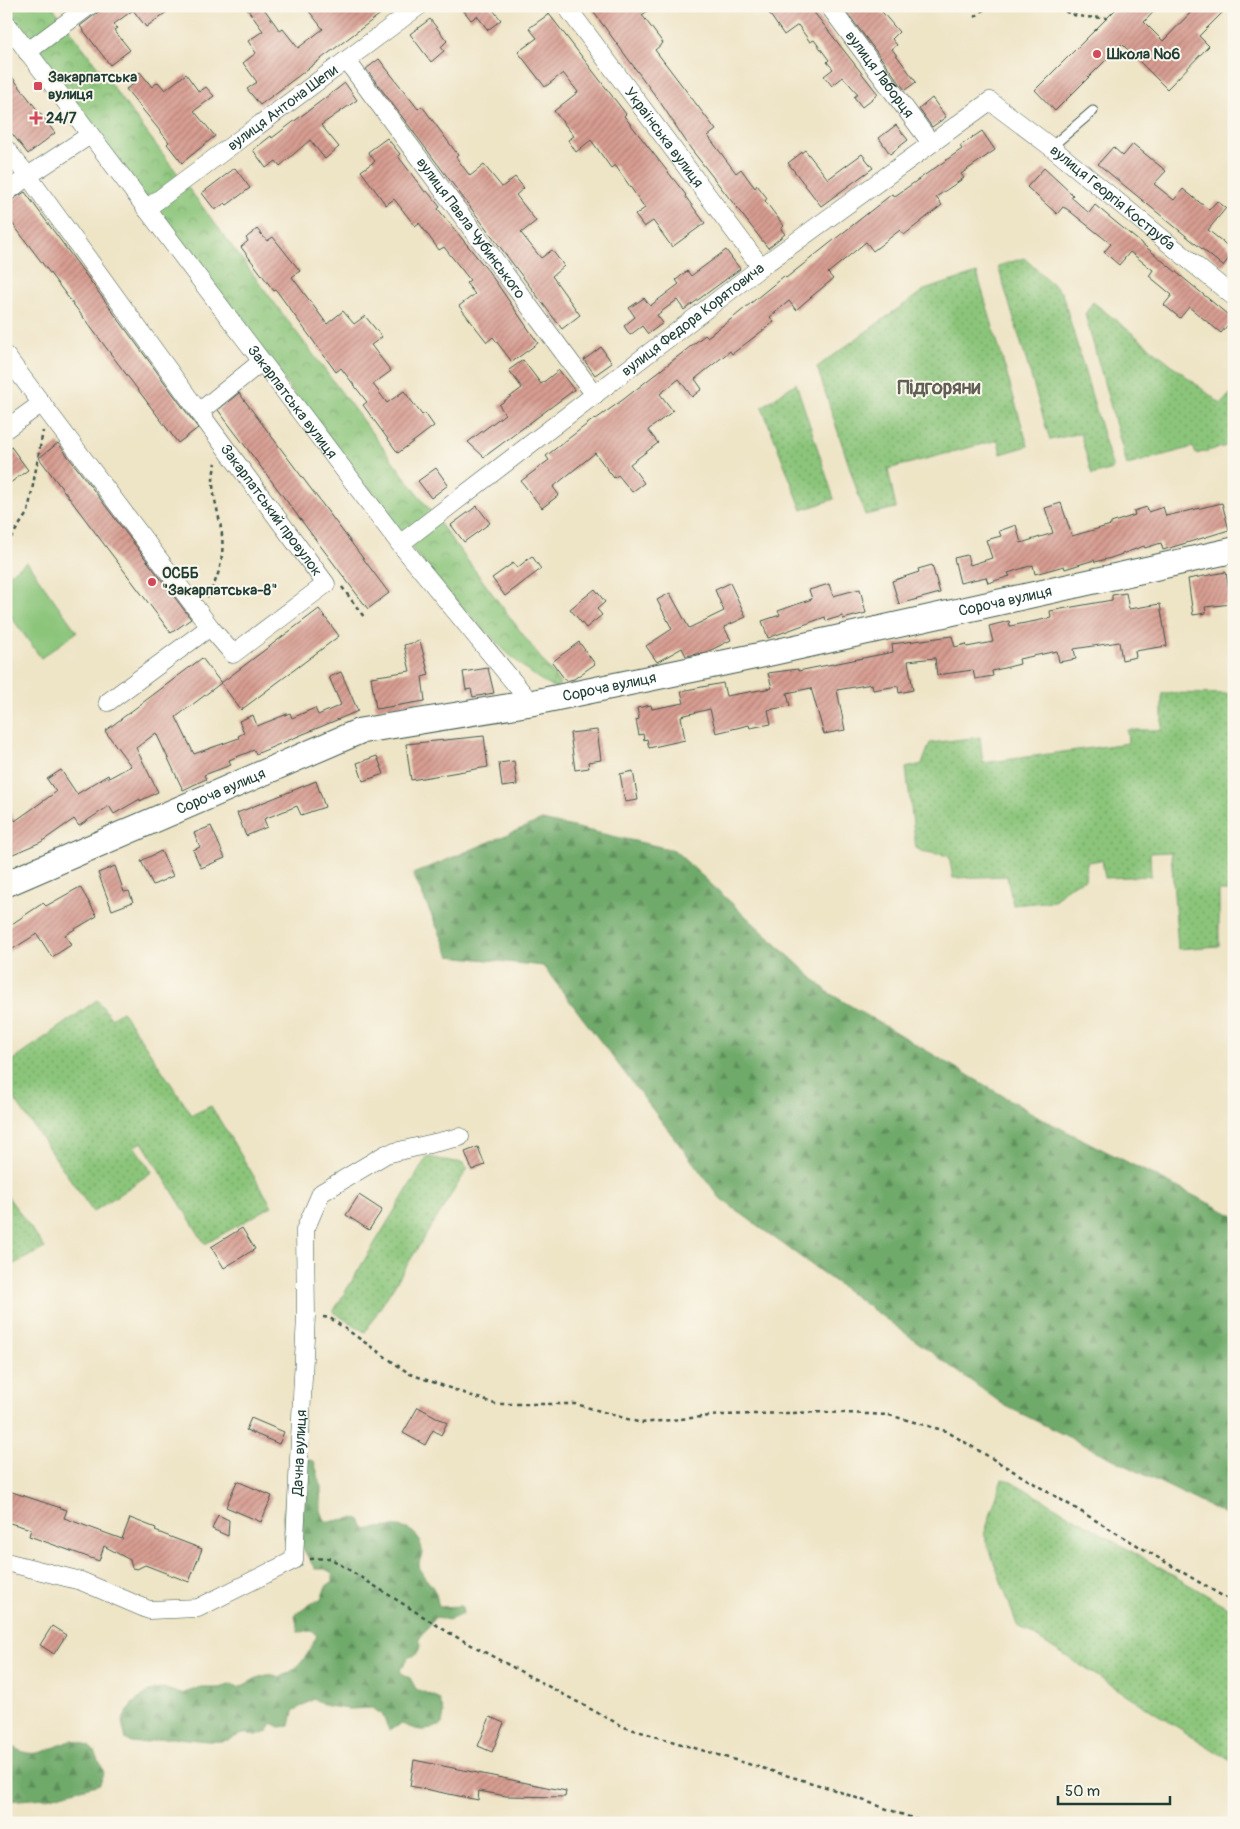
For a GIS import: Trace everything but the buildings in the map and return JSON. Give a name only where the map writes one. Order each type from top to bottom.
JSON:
[{"type":"main road","name":"Сороча вулиця","points":[[6,884],[360,731],[531,703],[757,656],[1234,550]]},
{"type":"street","points":[[27,52],[89,6]]},
{"type":"street","name":"вулиця Антона Шепи","points":[[146,209],[419,6]]},
{"type":"street","name":"Українська вулиця","points":[[566,6],[761,267]]},
{"type":"street","name":"вулиця Лаборця","points":[[829,6],[931,143]]},
{"type":"street","name":"Закарпатська вулиця","points":[[6,23],[400,544],[531,703]]},
{"type":"street","name":"вулиця Павла Чубинського","points":[[346,61],[596,395]]},
{"type":"street","name":"вулиця Федора Корятовича","points":[[400,544],[761,267],[990,100]]},
{"type":"street","name":"вулиця Георгія Коструба","points":[[990,100],[1051,147],[1234,297]]},
{"type":"street","points":[[6,193],[90,134]]},
{"type":"street","name":"Закарпатський провулок","points":[[6,149],[28,176],[326,584],[234,654],[210,627],[6,356]]},
{"type":"street","points":[[199,412],[261,362]]},
{"type":"street","points":[[6,429],[44,406]]},
{"type":"street","points":[[108,702],[210,627]]},
{"type":"street","name":"Дачна вулиця","points":[[294,1560],[306,1316],[305,1230],[321,1193],[386,1154],[460,1137]]},
{"type":"street","points":[[6,1562],[81,1581],[149,1610],[198,1608],[294,1560]]},
{"type":"lane","points":[[1051,147],[1093,111]]},
{"type":"path","points":[[975,17],[988,6]]},
{"type":"path","points":[[1060,6],[1064,12],[1076,16],[1107,18]]},
{"type":"path","points":[[6,544],[28,512],[44,406]]},
{"type":"path","points":[[198,611],[214,586],[222,560],[221,525],[212,478],[223,445]]},
{"type":"path","points":[[306,1316],[330,1318],[410,1374],[495,1404],[576,1404],[641,1423],[721,1415],[823,1412],[889,1415],[946,1431],[1234,1603]]},
{"type":"path","points":[[294,1560],[330,1558],[451,1634],[624,1726],[828,1788],[926,1823]]},
{"type":"green space","points":[[6,6],[52,6],[560,684],[556,688],[541,680],[509,655],[435,579],[6,16]]},
{"type":"green space","points":[[1024,258],[1062,293],[1113,469],[1092,475],[1080,433],[1050,440],[998,266]]},
{"type":"green space","points":[[977,273],[1028,446],[1001,454],[998,440],[888,469],[896,508],[865,515],[817,367],[924,290]]},
{"type":"green space","points":[[1093,302],[1221,404],[1234,390],[1234,444],[1196,454],[1193,447],[1127,465],[1085,314]]},
{"type":"green space","points":[[796,383],[834,499],[802,510],[762,407]]},
{"type":"green space","points":[[27,562],[77,632],[41,658],[6,610],[6,576]]},
{"type":"green space","points":[[1162,693],[1234,694],[1234,891],[1219,891],[1219,946],[1178,949],[1171,852],[1150,853],[1151,876],[1105,878],[1102,860],[1087,862],[1085,879],[1068,887],[1054,901],[1013,905],[1007,876],[953,878],[949,856],[921,851],[916,848],[906,768],[922,764],[930,743],[980,737],[983,763],[1128,743],[1127,730],[1162,730]]},
{"type":"green space","points":[[542,820],[674,850],[829,993],[1044,1120],[1234,1216],[1234,1519],[1004,1405],[721,1199],[543,966],[450,956],[413,874]]},
{"type":"green space","points":[[97,1000],[111,1018],[122,1011],[192,1115],[211,1106],[272,1206],[205,1244],[142,1142],[134,1146],[152,1172],[93,1212],[6,1087],[6,1065]]},
{"type":"green space","points":[[427,1157],[463,1163],[468,1168],[365,1332],[333,1312]]},
{"type":"green space","points":[[6,1194],[45,1248],[6,1268]]},
{"type":"green space","points":[[304,1459],[314,1461],[321,1485],[321,1514],[327,1522],[352,1518],[360,1519],[365,1530],[391,1527],[408,1529],[419,1540],[422,1552],[419,1563],[420,1569],[434,1590],[439,1607],[462,1606],[463,1614],[449,1620],[435,1617],[419,1639],[421,1645],[416,1655],[409,1657],[400,1670],[403,1675],[410,1678],[416,1689],[439,1698],[444,1713],[442,1724],[431,1729],[422,1730],[402,1724],[389,1730],[382,1714],[372,1708],[349,1709],[327,1706],[314,1699],[293,1711],[290,1726],[280,1727],[272,1723],[267,1732],[256,1736],[244,1734],[221,1741],[168,1738],[137,1743],[126,1740],[122,1721],[132,1704],[147,1693],[163,1688],[181,1694],[199,1688],[220,1688],[232,1684],[238,1688],[263,1676],[274,1675],[279,1677],[286,1674],[298,1666],[307,1655],[317,1635],[311,1631],[298,1632],[295,1615],[315,1601],[321,1600],[326,1586],[333,1582],[333,1573],[325,1569],[315,1569],[302,1547],[285,1540],[283,1517],[290,1476],[288,1468],[291,1463]]},
{"type":"green space","points":[[1002,1479],[1011,1481],[1234,1611],[1234,1763],[1017,1625],[984,1535]]},
{"type":"green space","points":[[73,1740],[91,1748],[97,1755],[104,1773],[100,1784],[46,1798],[6,1801],[6,1742],[24,1752],[40,1753]]},
{"type":"place","name":"Школа №6","points":[[1097,54]]},
{"type":"place","name":"Закарпатська вулиця","points":[[38,86]]},
{"type":"place","name":"24/7","points":[[36,118]]},
{"type":"place","name":"ОСББ \"Закарпатська-8\"","points":[[152,582]]},
{"type":"district","name":"Підгоряни","points":[[939,387]]}]
